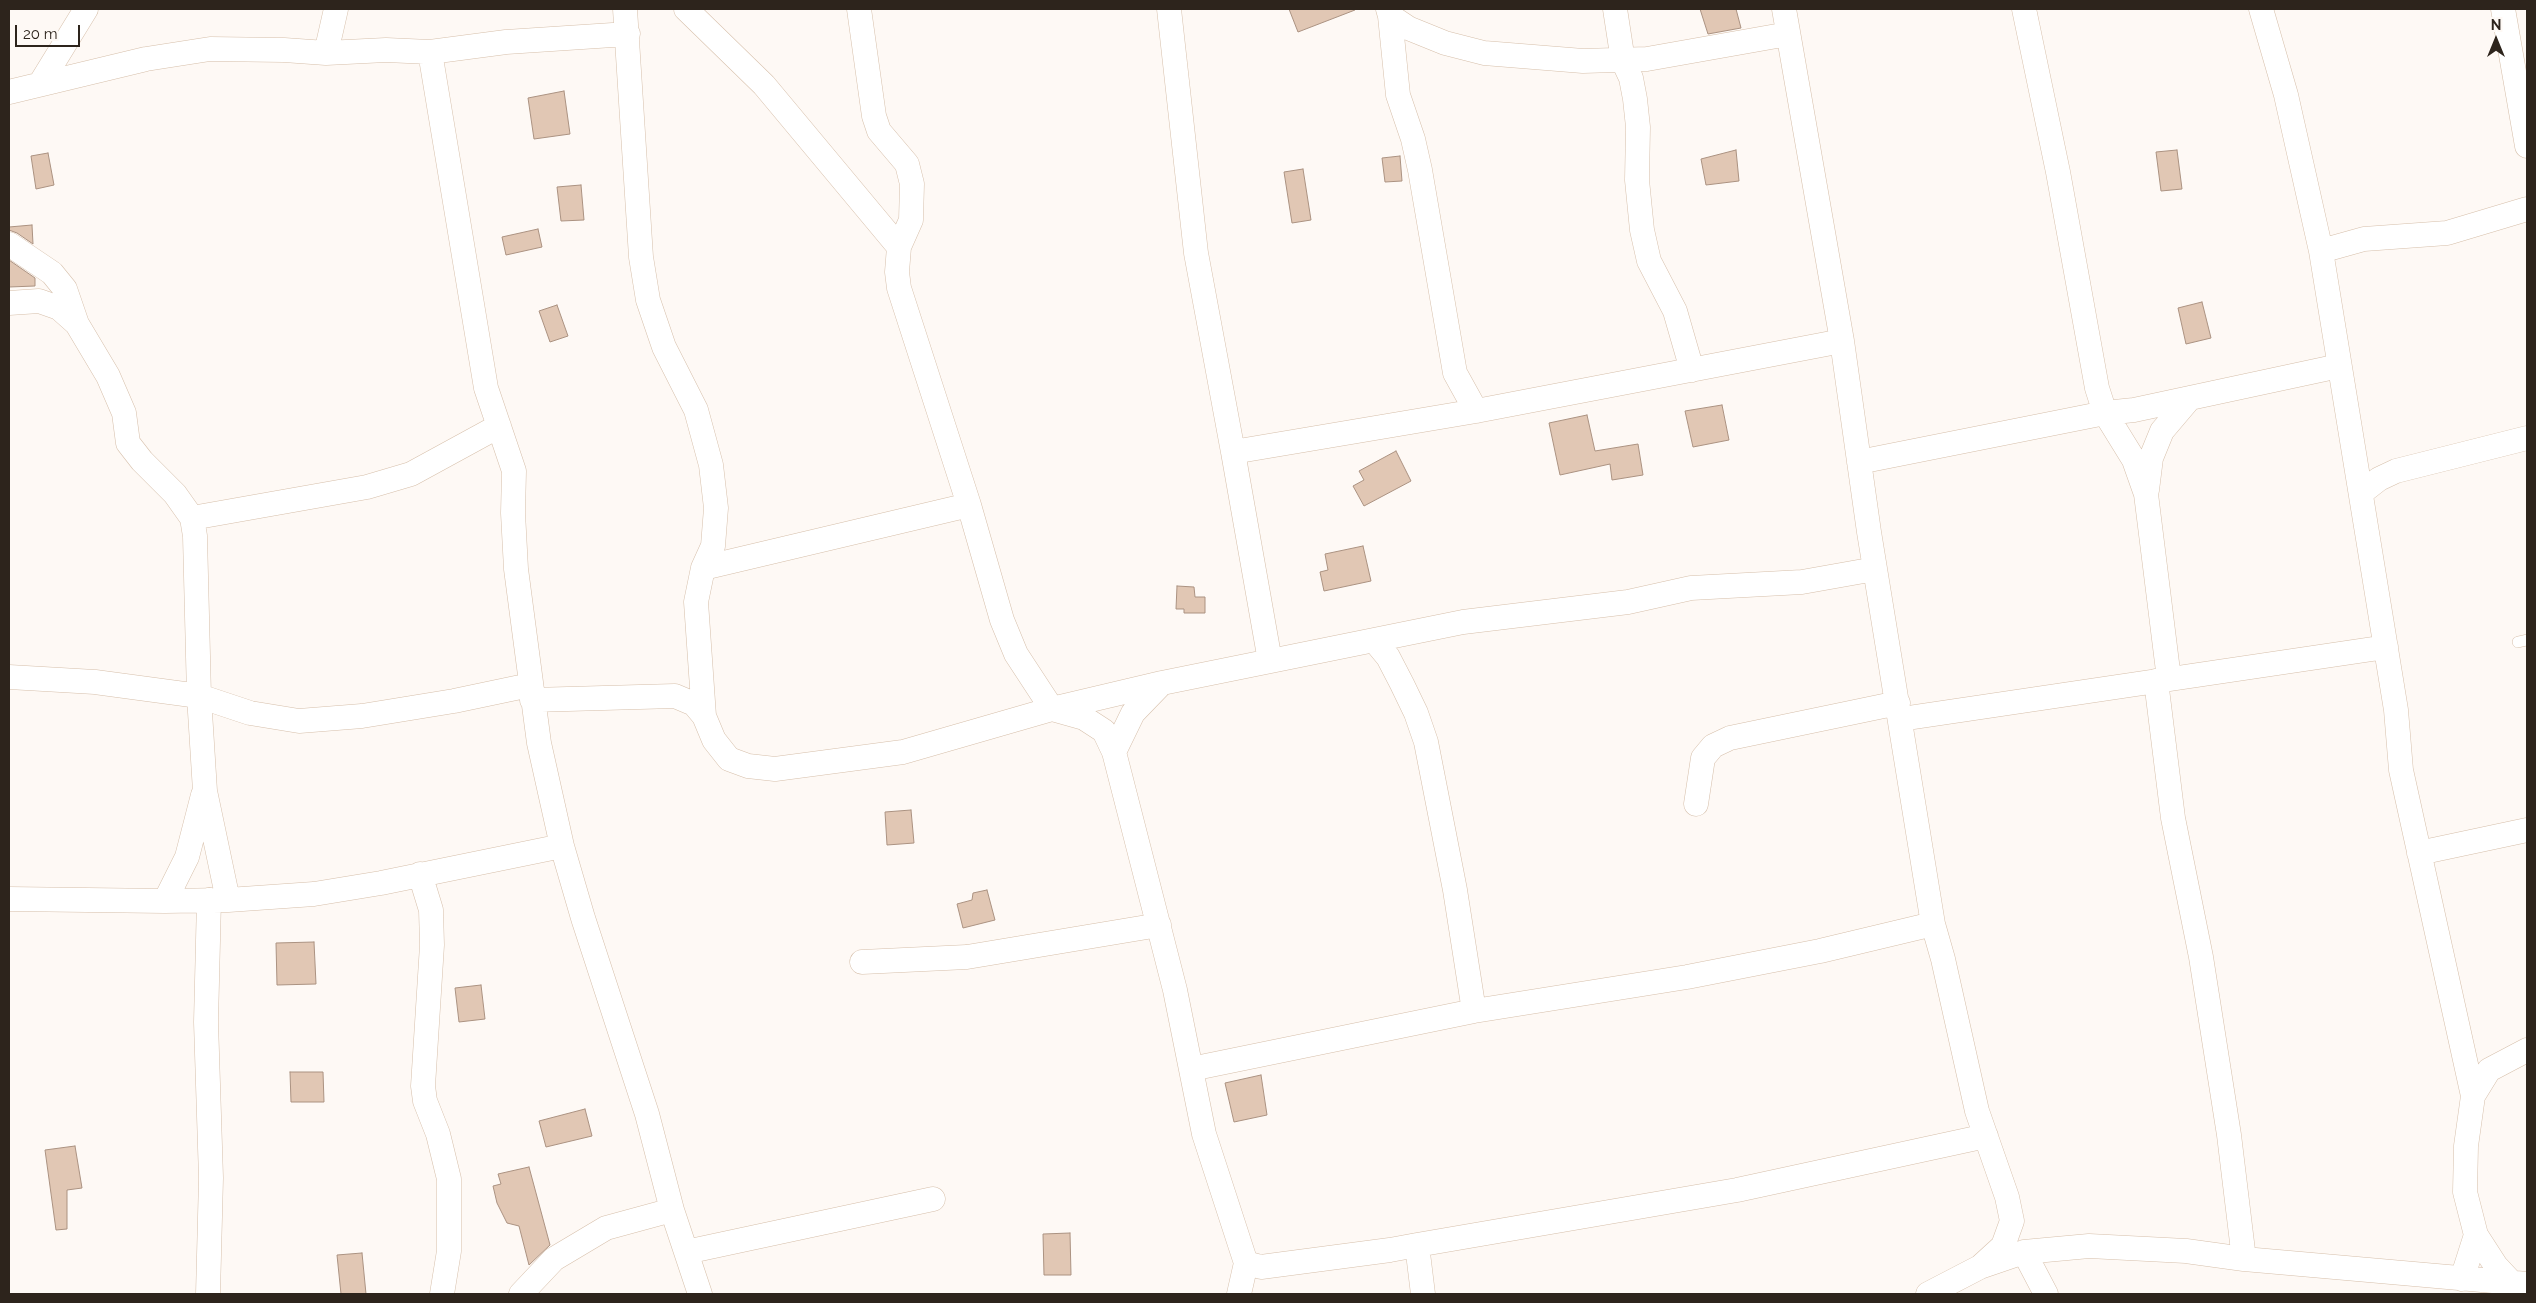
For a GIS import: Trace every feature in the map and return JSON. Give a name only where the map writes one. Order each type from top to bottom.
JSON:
[{"type":"street","points":[[40,84],[86,9]]},
{"type":"street","points":[[326,53],[336,9]]},
{"type":"street","points":[[625,9],[628,34],[634,174],[641,257],[648,300],[664,346],[696,410],[712,465],[716,518],[713,546],[703,568],[696,602],[704,716]]},
{"type":"street","points":[[686,9],[764,85],[899,247]]},
{"type":"street","points":[[859,9],[874,116],[879,131],[907,164],[912,184],[911,220],[899,247],[897,272],[899,288],[969,504],[1002,620],[1016,654],[1052,709],[1084,718],[1104,731],[1114,752],[1175,990],[1204,1134],[1246,1263],[1239,1294]]},
{"type":"street","points":[[1168,9],[1196,253],[1234,452],[1270,661]]},
{"type":"street","points":[[1615,9],[1623,61],[1631,78],[1635,99],[1639,202],[1647,253],[1649,261],[1675,311],[1692,370]]},
{"type":"street","points":[[1784,9],[1842,341],[1875,570],[1900,711],[1933,924],[1943,959],[1977,1111],[2007,1197],[2012,1221],[2003,1246],[1980,1268]]},
{"type":"street","points":[[2024,9],[2058,172],[2097,388],[2105,413],[2134,460],[2146,494]]},
{"type":"street","points":[[2261,9],[2286,96],[2321,251],[2338,366],[2361,493],[2396,710],[2401,770],[2473,1096],[2466,1146],[2465,1192],[2476,1235],[2496,1266],[2519,1283]]},
{"type":"street","points":[[2503,9],[2527,146]]},
{"type":"street","points":[[1389,12],[1398,96],[1413,139],[1420,170],[1455,373],[1476,411]]},
{"type":"street","points":[[1389,12],[1408,28],[1445,43],[1484,53],[1583,60],[1647,60],[1788,34]]},
{"type":"street","points":[[9,92],[146,59],[210,49],[284,50],[326,53],[386,50],[430,52],[506,42],[628,34]]},
{"type":"street","points":[[430,52],[486,388],[514,471],[513,513],[516,570],[539,743],[562,846],[583,918],[647,1114],[672,1210],[700,1294]]},
{"type":"street","points":[[2321,251],[2364,239],[2447,233],[2527,209]]},
{"type":"street","points":[[9,244],[52,273],[66,290],[77,324],[108,376],[124,412],[128,443],[142,461],[175,494],[192,518],[197,581],[199,696],[205,791],[219,900],[206,1022],[211,1178],[208,1294]]},
{"type":"street","points":[[9,302],[39,300],[59,308],[77,324]]},
{"type":"street","points":[[1234,452],[1476,411],[1842,341]]},
{"type":"street","points":[[1859,462],[2105,413],[2134,410],[2338,366]]},
{"type":"street","points":[[2190,398],[2162,431],[2151,458],[2146,494],[2173,818],[2201,957],[2229,1136],[2244,1259]]},
{"type":"street","points":[[192,518],[367,487],[411,474],[499,426]]},
{"type":"street","points":[[2361,493],[2378,479],[2396,471],[2527,438]]},
{"type":"street","points":[[703,568],[969,504]]},
{"type":"street","points":[[9,677],[95,682],[199,696],[250,713],[299,721],[362,716],[531,693],[675,696],[694,704],[704,716],[714,740],[728,759],[748,766],[775,769],[903,752],[1052,709],[1162,682],[1463,622],[1619,603],[1691,588],[1802,582],[1875,570]]},
{"type":"street","points":[[1374,640],[1388,656],[1416,713],[1426,742],[1455,890],[1474,1011]]},
{"type":"street","points":[[1696,804],[1703,758],[1713,746],[1730,738],[1900,711],[2163,680],[2386,647]]},
{"type":"street","points":[[1114,752],[1133,713],[1162,682]]},
{"type":"street","points":[[165,901],[186,857],[205,791]]},
{"type":"street","points":[[2419,853],[2527,830]]},
{"type":"street","points":[[9,899],[165,901],[219,900],[314,894],[562,846]]},
{"type":"street","points":[[420,874],[431,910],[423,1086],[425,1101],[438,1134],[449,1179],[449,1251],[442,1294]]},
{"type":"street","points":[[1191,1069],[1474,1011],[1687,977],[1820,952],[1933,924]]},
{"type":"street","points":[[862,962],[967,957],[1159,925]]},
{"type":"street","points":[[2473,1096],[2489,1070],[2527,1050]]},
{"type":"street","points":[[1246,1263],[1261,1267],[1390,1250],[1737,1190],[1986,1136]]},
{"type":"street","points":[[686,1252],[933,1199]]},
{"type":"street","points":[[521,1294],[554,1258],[606,1228],[672,1210]]},
{"type":"street","points":[[2462,1279],[2476,1235]]},
{"type":"street","points":[[1416,1245],[1423,1294]]},
{"type":"street","points":[[1928,1294],[1980,1268],[2024,1252],[2089,1246],[2186,1251],[2244,1259],[2519,1283]]},
{"type":"street","points":[[2024,1252],[2046,1294]]},
{"type":"building","points":[[1289,9],[1354,9],[1355,10],[1298,32]]},
{"type":"building","points":[[1700,9],[1736,9],[1741,28],[1708,34]]},
{"type":"building","points":[[564,91],[570,134],[534,139],[528,98]]},
{"type":"building","points":[[1736,150],[1739,181],[1706,185],[1701,159]]},
{"type":"building","points":[[2177,150],[2182,189],[2161,191],[2156,152]]},
{"type":"building","points":[[48,153],[54,185],[36,189],[31,156]]},
{"type":"building","points":[[1400,156],[1402,181],[1385,182],[1382,158]]},
{"type":"building","points":[[1303,169],[1311,220],[1292,223],[1284,172]]},
{"type":"building","points":[[581,185],[584,220],[561,221],[557,187]]},
{"type":"building","points":[[32,225],[33,244],[9,230],[9,227]]},
{"type":"building","points":[[538,229],[542,247],[506,255],[502,237]]},
{"type":"building","points":[[9,260],[35,278],[35,286],[9,287]]},
{"type":"building","points":[[2202,302],[2211,338],[2186,344],[2178,308]]},
{"type":"building","points":[[557,305],[568,336],[550,342],[539,311]]},
{"type":"building","points":[[1722,405],[1729,440],[1693,447],[1685,411]]},
{"type":"building","points":[[1587,415],[1595,451],[1638,444],[1643,475],[1612,480],[1610,464],[1560,475],[1549,423]]},
{"type":"building","points":[[1396,451],[1411,481],[1364,506],[1353,486],[1364,480],[1359,471]]},
{"type":"building","points":[[1363,546],[1371,581],[1324,591],[1320,572],[1328,570],[1325,554]]},
{"type":"building","points":[[1177,586],[1194,587],[1195,597],[1205,597],[1205,613],[1184,613],[1184,609],[1176,609]]},
{"type":"building","points":[[911,810],[914,843],[887,845],[885,812]]},
{"type":"building","points":[[987,890],[995,920],[963,928],[957,904],[972,900],[973,893]]},
{"type":"building","points":[[314,942],[316,984],[277,985],[276,943]]},
{"type":"building","points":[[481,985],[485,1019],[459,1022],[455,988]]},
{"type":"building","points":[[290,1072],[323,1072],[324,1102],[291,1102]]},
{"type":"building","points":[[1261,1075],[1267,1115],[1234,1122],[1225,1083]]},
{"type":"building","points":[[585,1109],[592,1136],[546,1147],[539,1121]]},
{"type":"building","points":[[75,1146],[82,1188],[67,1190],[67,1229],[56,1230],[45,1150]]},
{"type":"building","points":[[529,1167],[550,1245],[529,1265],[519,1226],[507,1223],[497,1203],[493,1186],[501,1184],[498,1174]]},
{"type":"building","points":[[1070,1233],[1071,1275],[1044,1275],[1043,1234]]},
{"type":"building","points":[[362,1253],[366,1294],[341,1294],[337,1255]]}]
